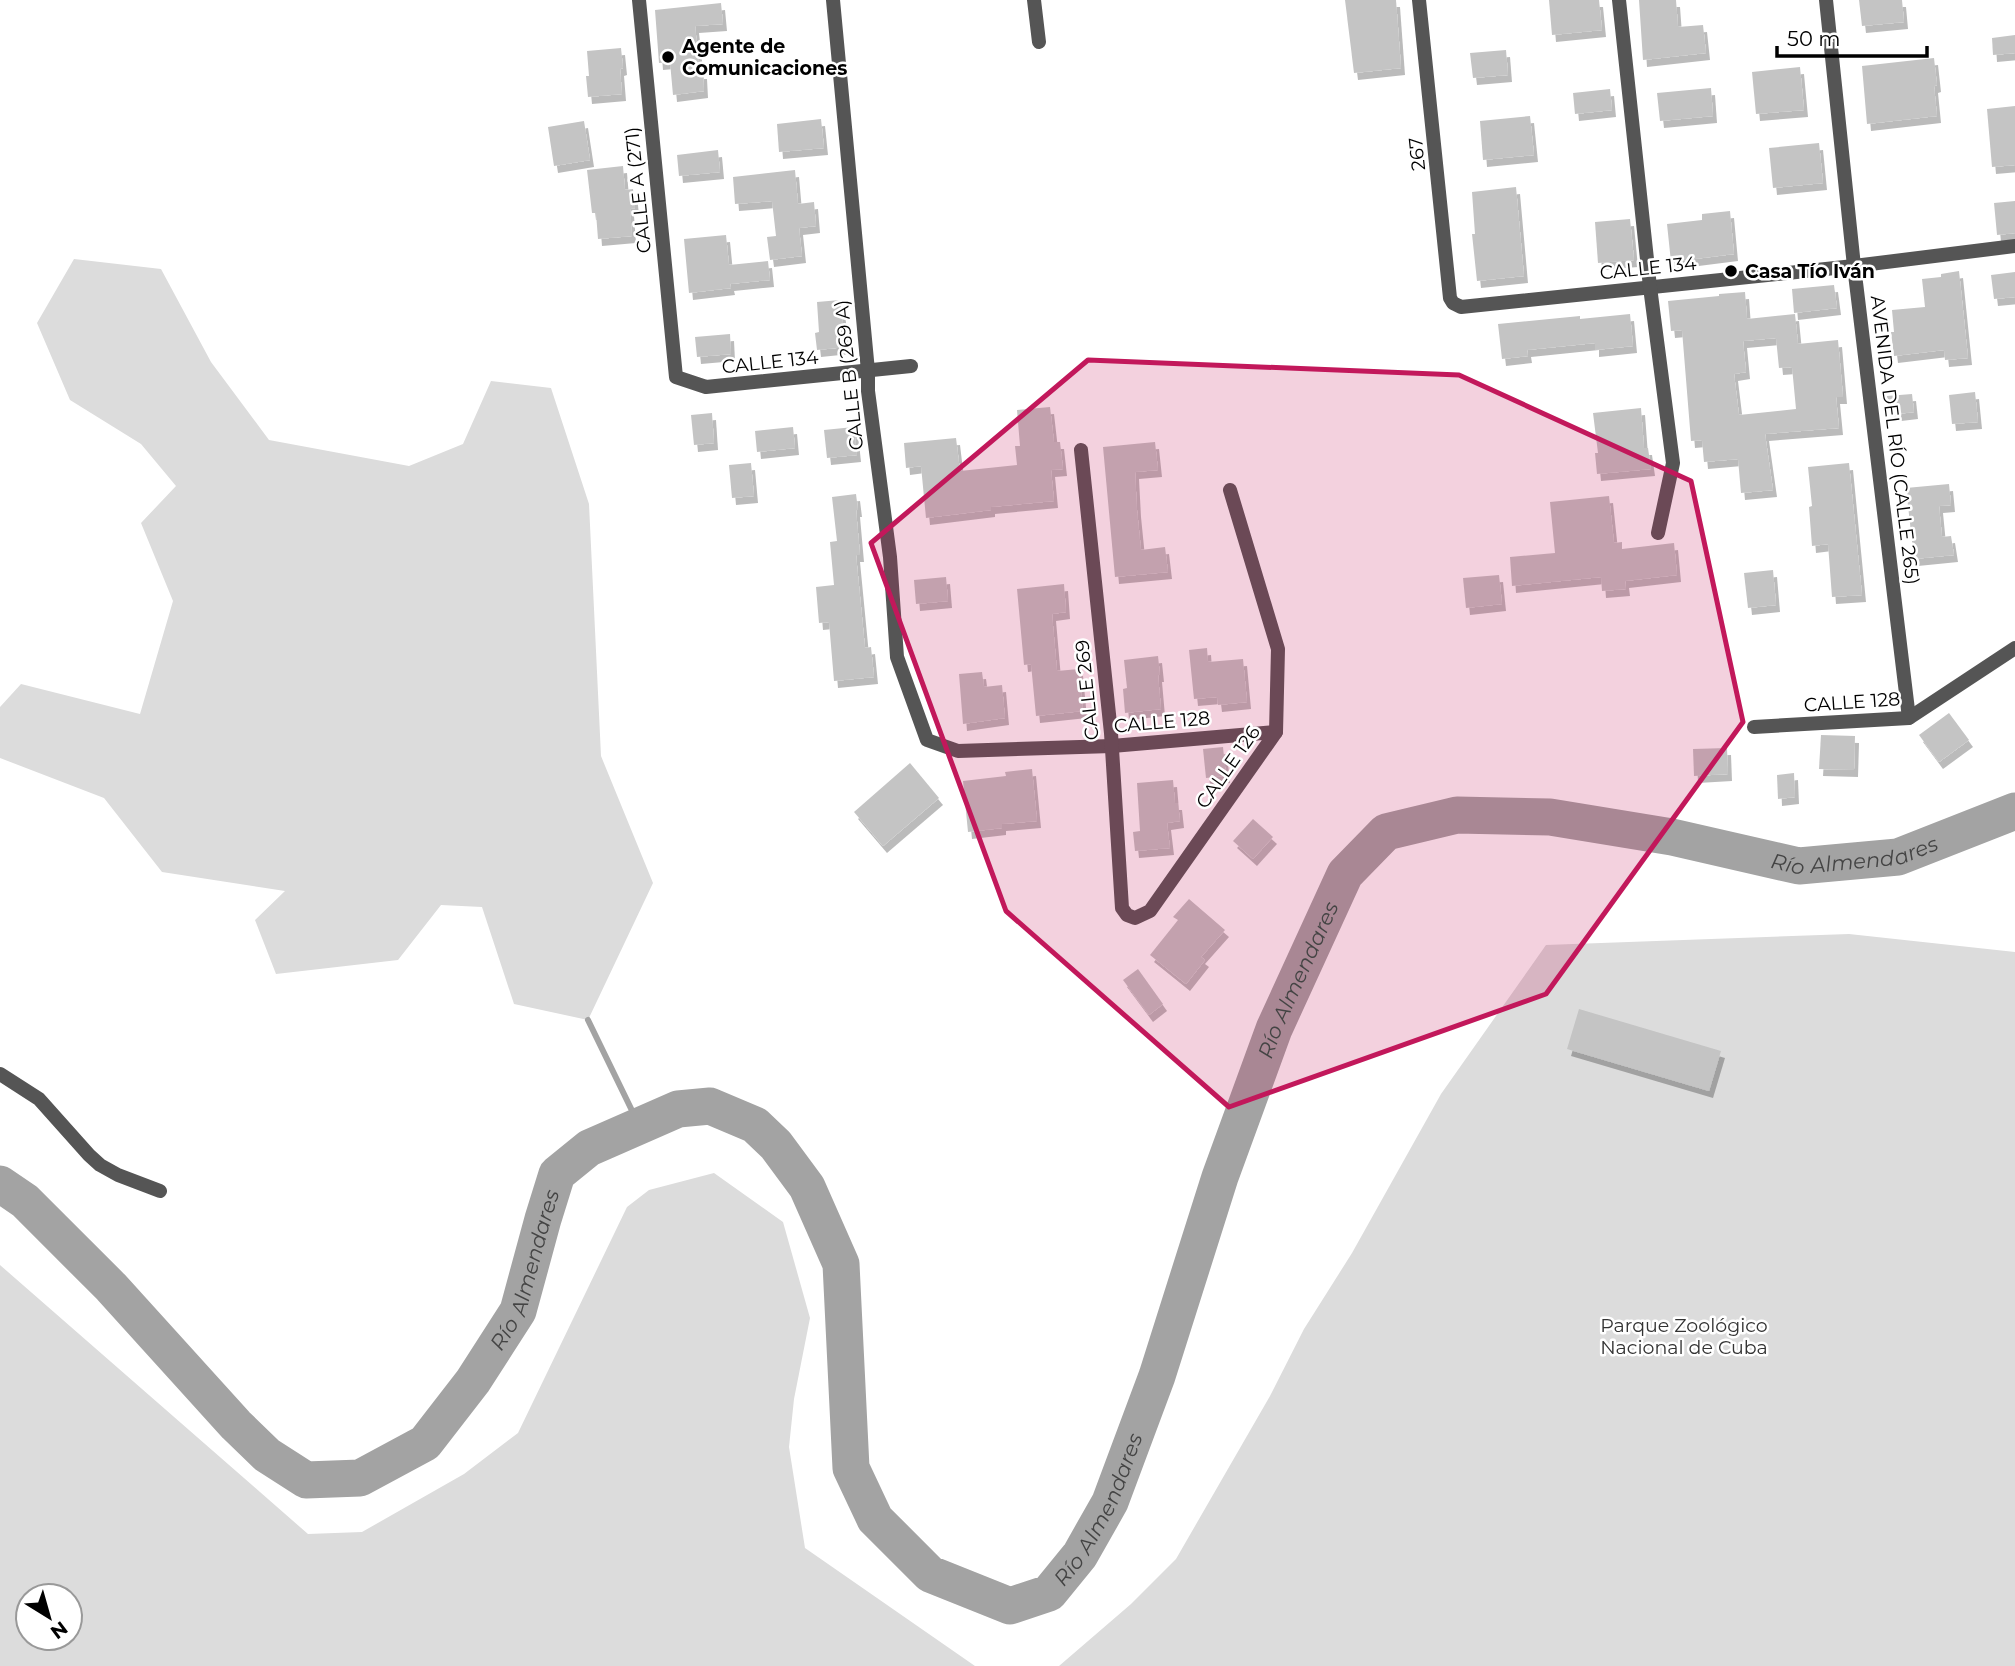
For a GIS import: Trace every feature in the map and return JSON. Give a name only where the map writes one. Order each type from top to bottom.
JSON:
[{"type":"street","name":"CALLE A (271)","points":[[639,0],[676,377]]},
{"type":"street","name":"CALLE B (269 A)","points":[[833,0],[868,391],[890,557],[897,657],[927,740]]},
{"type":"street","points":[[1034,0],[1039,42]]},
{"type":"street","name":"267","points":[[1419,0],[1450,298],[1453,303]]},
{"type":"street","points":[[1619,0],[1650,287],[1673,463],[1658,533]]},
{"type":"street","name":"AVENIDA DEL RÍO (CALLE 265)","points":[[1826,0],[1854,266],[1909,718]]},
{"type":"street","name":"CALLE 134","points":[[1453,303],[1461,307],[1854,266],[2015,246]]},
{"type":"street","name":"CALLE 134","points":[[676,377],[706,387],[911,366]]},
{"type":"street","name":"CALLE 269","points":[[1081,450],[1112,746],[1122,908],[1127,915],[1135,918]]},
{"type":"street","name":"CALLE 126","points":[[1135,918],[1150,911],[1276,732],[1278,649],[1230,490]]},
{"type":"street","name":"CALLE 128","points":[[1754,727],[1909,718],[2015,648]]},
{"type":"street","name":"CALLE 128","points":[[927,740],[958,751],[1112,746],[1276,732]]},
{"type":"street","points":[[0,1074],[39,1100],[100,1165],[160,1191]]},
{"type":"highlighted area","points":[[1088,360],[1459,375],[1691,481],[1743,722],[1546,994],[1229,1107],[1006,911],[871,543]]},
{"type":"green space","points":[[74,259],[161,269],[211,362],[269,440],[409,466],[463,444],[491,381],[551,388],[589,504],[601,756],[653,883],[588,1020],[514,1004],[482,907],[441,905],[398,960],[276,974],[255,920],[285,891],[162,872],[104,798],[0,758],[0,707],[21,684],[140,714],[173,601],[141,523],[176,486],[141,444],[70,400],[37,323]]},
{"type":"green space","name":"Parque Zoológico Nacional de Cuba","points":[[1849,934],[2015,952],[2015,1666],[1059,1666],[1131,1604],[1176,1559],[1270,1396],[1304,1329],[1352,1253],[1441,1094],[1546,945]]},
{"type":"green space","points":[[714,1173],[783,1222],[810,1318],[794,1399],[789,1447],[805,1548],[975,1666],[0,1666],[0,1265],[308,1534],[362,1532],[464,1474],[518,1433],[627,1207],[649,1190]]},
{"type":"building","points":[[1345,0],[1396,0],[1401,68],[1354,73]]},
{"type":"building","points":[[1549,0],[1599,0],[1602,30],[1552,35]]},
{"type":"building","points":[[1639,0],[1676,0],[1678,27],[1703,25],[1706,53],[1643,60]]},
{"type":"building","points":[[1859,0],[1902,0],[1904,22],[1862,26]]},
{"type":"building","points":[[721,3],[723,24],[695,26],[704,91],[673,95],[670,62],[659,63],[655,10]]},
{"type":"building","points":[[2015,35],[2015,53],[1993,55],[1992,38]]},
{"type":"building","points":[[621,48],[622,94],[588,97],[587,51]]},
{"type":"building","points":[[1506,50],[1508,75],[1473,78],[1470,53]]},
{"type":"building","points":[[1934,58],[1937,116],[1867,124],[1862,66]]},
{"type":"building","points":[[1800,67],[1804,110],[1756,114],[1752,72]]},
{"type":"building","points":[[1711,88],[1713,116],[1660,121],[1657,93]]},
{"type":"building","points":[[1610,89],[1612,110],[1575,114],[1573,93]]},
{"type":"building","points":[[2015,106],[2015,165],[1992,167],[1987,109]]},
{"type":"building","points":[[1530,116],[1534,155],[1483,160],[1480,121]]},
{"type":"building","points":[[821,119],[824,148],[779,152],[777,124]]},
{"type":"building","points":[[584,121],[590,160],[554,166],[548,127]]},
{"type":"building","points":[[1819,143],[1823,183],[1773,188],[1769,148]]},
{"type":"building","points":[[718,150],[720,172],[679,176],[677,155]]},
{"type":"building","points":[[623,166],[625,190],[633,189],[635,208],[630,209],[632,236],[598,239],[596,213],[592,213],[587,170]]},
{"type":"building","points":[[795,170],[798,204],[814,202],[816,226],[799,228],[802,256],[770,260],[767,237],[776,236],[772,201],[735,204],[733,177]]},
{"type":"building","points":[[1516,187],[1524,276],[1477,281],[1472,234],[1475,234],[1472,192]]},
{"type":"building","points":[[2015,201],[2015,233],[1997,235],[1994,203]]},
{"type":"building","points":[[1730,211],[1734,254],[1671,262],[1667,224],[1702,220],[1702,214]]},
{"type":"building","points":[[1630,219],[1634,260],[1598,263],[1595,222]]},
{"type":"building","points":[[726,235],[729,265],[768,261],[770,280],[730,284],[731,288],[689,293],[684,239]]},
{"type":"building","points":[[1959,271],[1968,358],[1945,360],[1944,350],[1894,356],[1892,310],[1925,307],[1922,279]]},
{"type":"building","points":[[2015,272],[2015,297],[1994,299],[1991,275]]},
{"type":"building","points":[[1834,285],[1837,308],[1794,313],[1792,289]]},
{"type":"building","points":[[1745,292],[1747,319],[1795,314],[1798,344],[1838,340],[1843,397],[1836,397],[1839,428],[1765,434],[1773,490],[1741,493],[1738,459],[1704,462],[1702,440],[1691,441],[1682,330],[1671,331],[1668,301]],"holes":[[[1776,338],[1779,368],[1792,367],[1796,409],[1739,415],[1734,374],[1746,372],[1743,341]]]},
{"type":"building","points":[[840,300],[846,347],[817,350],[817,302]]},
{"type":"building","points":[[1630,314],[1633,346],[1595,350],[1595,343],[1527,350],[1528,356],[1502,359],[1498,324]]},
{"type":"building","points":[[730,334],[731,354],[697,357],[695,337]]},
{"type":"building","points":[[1975,392],[1978,422],[1952,424],[1949,395]]},
{"type":"building","points":[[1912,394],[1914,412],[1889,415],[1887,396]]},
{"type":"building","points":[[1050,407],[1054,442],[1060,442],[1063,469],[1051,470],[1054,501],[991,507],[991,510],[926,518],[921,466],[906,468],[904,443],[956,438],[960,471],[1017,465],[1015,446],[1020,446],[1017,410]]},
{"type":"building","points":[[1641,408],[1644,448],[1648,448],[1651,469],[1597,474],[1595,453],[1598,453],[1593,413]]},
{"type":"building","points":[[712,413],[714,443],[694,445],[691,415]]},
{"type":"building","points":[[793,427],[795,448],[757,452],[755,431]]},
{"type":"building","points":[[854,427],[857,455],[827,458],[824,430]]},
{"type":"building","points":[[1155,442],[1158,470],[1135,472],[1141,550],[1165,547],[1168,572],[1115,577],[1103,447]]},
{"type":"building","points":[[751,463],[754,496],[732,498],[729,465]]},
{"type":"building","points":[[1849,463],[1862,595],[1832,597],[1828,544],[1812,546],[1808,467]]},
{"type":"building","points":[[1949,484],[1951,505],[1939,506],[1942,537],[1951,536],[1954,555],[1914,559],[1906,488]]},
{"type":"building","points":[[856,494],[860,555],[856,555],[865,648],[871,647],[874,677],[834,681],[829,622],[819,623],[816,587],[834,585],[830,542],[837,541],[832,497]]},
{"type":"building","points":[[1609,496],[1614,543],[1622,542],[1622,549],[1674,543],[1677,575],[1625,581],[1626,589],[1602,591],[1601,577],[1512,586],[1510,557],[1555,553],[1550,502]]},
{"type":"building","points":[[1773,570],[1776,605],[1748,608],[1744,573]]},
{"type":"building","points":[[1499,575],[1502,604],[1466,608],[1463,578]]},
{"type":"building","points":[[946,577],[948,601],[916,604],[914,580]]},
{"type":"building","points":[[1064,584],[1066,612],[1052,614],[1057,671],[1079,669],[1083,711],[1036,716],[1031,664],[1024,665],[1017,589]]},
{"type":"building","points":[[1207,648],[1208,662],[1243,659],[1247,702],[1218,705],[1217,697],[1194,699],[1189,650]]},
{"type":"building","points":[[1158,656],[1161,709],[1125,713],[1123,689],[1127,688],[1124,660]]},
{"type":"building","points":[[982,672],[984,687],[1002,685],[1005,718],[963,724],[959,674]]},
{"type":"building","points":[[1949,713],[1969,740],[1939,762],[1919,735]]},
{"type":"building","points":[[1821,735],[1855,736],[1854,770],[1819,769]]},
{"type":"building","points":[[1223,747],[1226,776],[1206,778],[1203,749]]},
{"type":"building","points":[[1727,748],[1728,774],[1694,776],[1693,749]]},
{"type":"building","points":[[910,763],[939,798],[883,846],[854,812]]},
{"type":"building","points":[[1032,769],[1037,821],[1002,824],[1002,828],[968,832],[963,781],[1006,776],[1005,772]]},
{"type":"building","points":[[1794,773],[1795,797],[1778,799],[1777,775]]},
{"type":"building","points":[[1173,780],[1180,821],[1167,823],[1170,848],[1135,851],[1133,832],[1140,831],[1137,783]]},
{"type":"building","points":[[1253,819],[1273,837],[1253,859],[1233,841]]},
{"type":"building","points":[[1189,899],[1225,930],[1201,957],[1205,960],[1186,984],[1150,955],[1178,920],[1173,917]]},
{"type":"building","points":[[1138,969],[1163,1004],[1149,1015],[1123,980]]},
{"type":"building","points":[[1579,1009],[1721,1051],[1709,1091],[1567,1049]]},
{"type":"waterway","name":"Río Almendares","points":[[0,1184],[25,1201],[111,1287],[236,1425],[267,1455],[306,1480],[360,1478],[425,1443],[473,1381],[518,1311],[557,1174],[589,1148],[678,1109],[710,1106],[755,1125],[776,1145],[807,1187],[841,1264],[851,1468],[875,1519],[930,1574],[1010,1606],[1049,1593],[1080,1555],[1110,1502],[1157,1376],[1220,1177],[1274,1029],[1345,874],[1386,832],[1457,815],[1550,817],[1672,837],[1799,866],[1898,857],[2015,811]]},
{"type":"waterway","points":[[588,1020],[639,1125]]},
{"type":"place","name":"Agente de Comunicaciones","points":[[668,57]]},
{"type":"place","name":"Casa Tío Iván","points":[[1731,271]]}]
